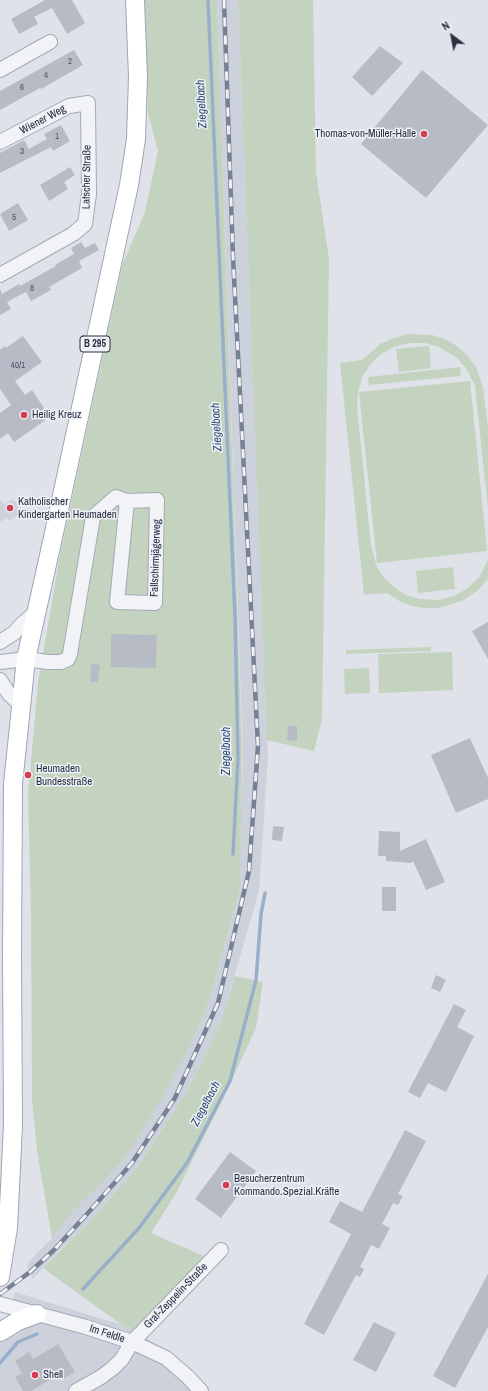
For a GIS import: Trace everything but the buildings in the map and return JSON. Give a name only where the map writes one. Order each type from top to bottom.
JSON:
[{"type":"main road","name":"B 295","points":[[0,1277],[2,1249],[8,1228],[13,1124],[13,784],[21,705],[26,659],[129,185],[136,139],[138,77],[135,0]]},
{"type":"main road","points":[[0,1332],[18,1321],[37,1314]]},
{"type":"street","points":[[0,70],[50,42]]},
{"type":"street","name":"Wiener Weg","points":[[0,142],[69,106],[88,103]]},
{"type":"street","name":"Latscher Straße","points":[[0,275],[74,234],[85,224],[89,194],[88,103]]},
{"type":"street","name":"Fallschirmjägerweg","points":[[26,659],[61,662],[68,659],[93,517],[116,497],[127,501],[158,500],[155,604],[117,602],[127,501]]},
{"type":"street","points":[[0,642],[14,633],[37,611]]},
{"type":"street","points":[[0,651],[26,659]]},
{"type":"street","points":[[0,662],[26,659]]},
{"type":"street","points":[[0,680],[9,694],[21,705]]},
{"type":"street","name":"Graf-Zeppelin-Straße","points":[[76,1391],[101,1377],[113,1368],[122,1359],[132,1342],[221,1250]]},
{"type":"street","name":"Im Feldle","points":[[0,1304],[86,1327],[132,1342],[166,1358],[188,1377],[201,1391]]},
{"type":"shaded area","points":[[217,0],[238,0],[268,756],[259,891],[221,1022],[188,1090],[139,1165],[87,1225],[48,1262],[33,1279],[27,1266],[31,1259],[52,1238],[73,1211],[193,1040],[210,998],[240,888],[239,869],[243,759]]},
{"type":"shaded area","name":"Katholischer Kindergarten Heumaden","points":[[0,499],[4,505],[13,499],[22,512],[9,521],[7,518],[0,522]]},
{"type":"shaded area","points":[[15,1292],[122,1325],[134,1331],[171,1353],[194,1373],[210,1391],[0,1391],[0,1339]]},
{"type":"green space","points":[[144,0],[217,0],[242,753],[240,888],[210,998],[193,1040],[162,1098],[124,1159],[73,1211],[52,1238],[37,1151],[32,1100],[31,914],[28,794],[38,683],[60,555],[122,266],[145,212],[158,151],[148,113]]},
{"type":"green space","points":[[238,0],[313,0],[316,172],[329,259],[322,719],[314,751],[267,740]]},
{"type":"green space","points":[[408,334],[432,335],[445,339],[457,346],[468,356],[476,367],[483,387],[488,429],[488,509],[475,386],[466,368],[457,358],[439,347],[425,343],[409,343],[394,347],[381,354],[363,375],[358,392],[357,406],[371,546],[377,567],[385,579],[406,595],[419,599],[439,600],[454,596],[468,588],[480,576],[488,559],[488,579],[477,591],[462,601],[439,608],[412,606],[401,602],[387,593],[364,595],[340,363],[362,360],[380,344]]},
{"type":"green space","points":[[429,346],[431,368],[399,372],[396,349]]},
{"type":"green space","points":[[460,367],[461,376],[369,385],[368,377]]},
{"type":"green space","points":[[470,381],[487,551],[377,563],[359,392]]},
{"type":"green space","points":[[453,567],[455,589],[418,593],[416,571]]},
{"type":"green space","points":[[431,647],[431,651],[346,654],[346,650]]},
{"type":"green space","points":[[452,652],[453,690],[379,693],[378,654]]},
{"type":"green space","points":[[369,668],[370,693],[345,694],[344,669]]},
{"type":"green space","points":[[235,976],[263,982],[256,1028],[222,1101],[175,1195],[151,1233],[206,1257],[134,1331],[122,1325],[43,1268],[87,1225],[139,1165],[188,1090],[221,1022]]},
{"type":"waterway","name":"Ziegelbach","points":[[208,0],[235,616],[238,758],[233,854]]},
{"type":"waterway","name":"Ziegelbach","points":[[83,1289],[139,1228],[187,1163],[230,1081],[256,980],[261,914],[265,893]]},
{"type":"waterway","name":"Ziegelbach","points":[[0,1363],[18,1342],[37,1334]]},
{"type":"railway","points":[[0,1294],[30,1272],[54,1250],[88,1213],[132,1163],[175,1098],[218,1003],[249,871],[258,746],[233,257],[224,0]]},
{"type":"place","name":"Thomas-von-Müller-Halle","points":[[424,134]]},
{"type":"place","name":"Heilig Kreuz","points":[[24,415]]},
{"type":"place","name":"Katholischer Kindergarten Heumaden","points":[[10,508]]},
{"type":"place","name":"Heumaden Bundesstraße","points":[[28,775]]},
{"type":"place","name":"Besucherzentrum Kommando.Spezial.Kräfte","points":[[226,1185]]},
{"type":"place","name":"Shell","points":[[35,1375]]}]
